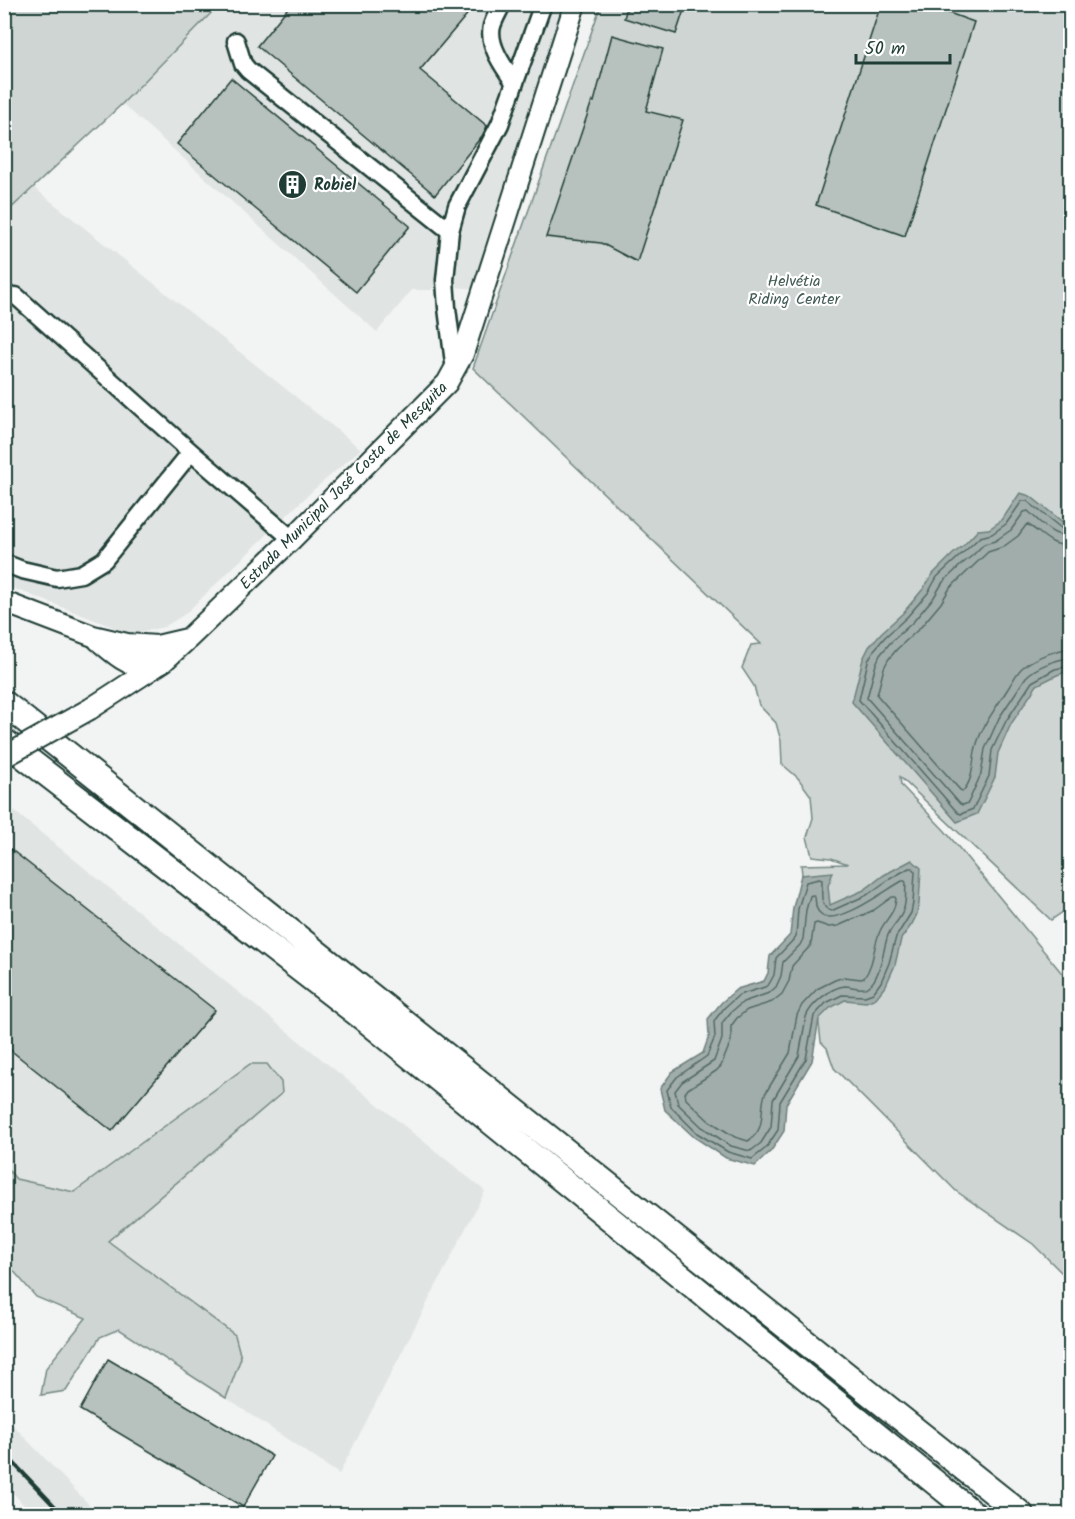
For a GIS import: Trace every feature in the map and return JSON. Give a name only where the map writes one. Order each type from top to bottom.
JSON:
[{"type":"highway","points":[[4,703],[1021,1515]]},
{"type":"highway","points":[[4,741],[368,1022],[974,1515]]},
{"type":"main road","name":"Estrada Municipal José Costa de Mesquita","points":[[4,757],[90,709],[164,661],[292,539],[447,383],[463,354],[575,4]]},
{"type":"main road","points":[[4,602],[118,647],[157,646],[189,638]]},
{"type":"main road","points":[[118,647],[132,666],[150,670]]},
{"type":"main road","points":[[113,695],[119,679],[118,647]]},
{"type":"lane","points":[[502,4],[491,28],[492,38],[497,57],[515,83]]},
{"type":"lane","points":[[455,371],[445,280],[450,231],[457,206],[500,124],[543,4]]},
{"type":"lane","points":[[236,41],[243,64],[248,70],[450,231]]},
{"type":"lane","points":[[16,296],[292,539]]},
{"type":"lane","points":[[4,563],[22,570],[57,578],[81,574],[104,560],[191,452]]},
{"type":"shaded area","points":[[219,5],[568,5],[502,208],[496,211],[484,247],[487,255],[477,289],[435,285],[431,290],[412,290],[377,332],[123,104]]},
{"type":"shaded area","points":[[33,187],[361,449],[311,492],[185,614],[164,627],[131,634],[5,585],[5,214]]},
{"type":"shaded area","points":[[4,803],[485,1191],[339,1474],[226,1398],[241,1358],[235,1335],[108,1241],[282,1093],[250,1064],[74,1192],[16,1179],[5,1166]]},
{"type":"shaded area","points":[[4,1417],[98,1514],[32,1514],[5,1484]]},
{"type":"green space","points":[[5,4],[219,5],[122,104],[5,214]]},
{"type":"green space","name":"Helvétia Riding Center","points":[[601,5],[1070,5],[1070,907],[1051,920],[900,777],[901,785],[945,831],[1070,983],[1070,1281],[1033,1244],[956,1191],[834,1068],[827,1048],[821,1042],[801,865],[848,864],[831,858],[812,856],[807,837],[813,818],[811,796],[798,778],[782,764],[781,741],[776,723],[759,705],[754,686],[742,668],[751,645],[761,644],[473,368]]},
{"type":"green space","points":[[250,1064],[267,1064],[281,1082],[282,1093],[108,1241],[235,1335],[241,1358],[226,1398],[119,1329],[100,1337],[66,1391],[41,1395],[46,1368],[86,1318],[36,1297],[5,1261],[5,1166],[16,1179],[74,1192]]},
{"type":"water","points":[[1020,493],[1030,496],[1064,523],[1070,521],[1070,671],[1037,685],[1011,724],[998,753],[995,777],[977,814],[957,822],[852,702],[863,659],[869,647],[903,613],[933,574],[978,530],[989,529],[1002,520]]},
{"type":"water","points":[[912,860],[921,868],[917,914],[901,939],[895,965],[886,985],[876,998],[866,1002],[845,1000],[830,1008],[819,1019],[812,1061],[786,1104],[784,1131],[771,1151],[755,1166],[726,1158],[694,1137],[665,1110],[660,1089],[672,1072],[703,1053],[709,1036],[708,1019],[721,1003],[737,989],[764,981],[768,973],[770,956],[790,935],[793,908],[801,875],[833,872],[828,886],[830,905],[864,890],[884,875]]},
{"type":"building","points":[[291,4],[476,4],[420,70],[487,126],[482,136],[435,195],[257,46]]},
{"type":"building","points":[[628,4],[686,4],[676,34],[624,18]]},
{"type":"building","points":[[881,4],[924,4],[974,22],[905,236],[816,205]]},
{"type":"building","points":[[612,35],[663,49],[646,111],[683,120],[637,262],[601,243],[546,237],[592,101],[594,102]]},
{"type":"building","name":"Robiel","points":[[231,78],[410,226],[356,292],[177,144]]},
{"type":"building","points":[[4,844],[215,1010],[112,1131],[4,1045]]},
{"type":"building","points":[[108,1359],[272,1456],[243,1507],[80,1410]]},
{"type":"railway","points":[[4,1453],[62,1514]]},
{"type":"place","name":"Robiel","points":[[293,185]]}]
